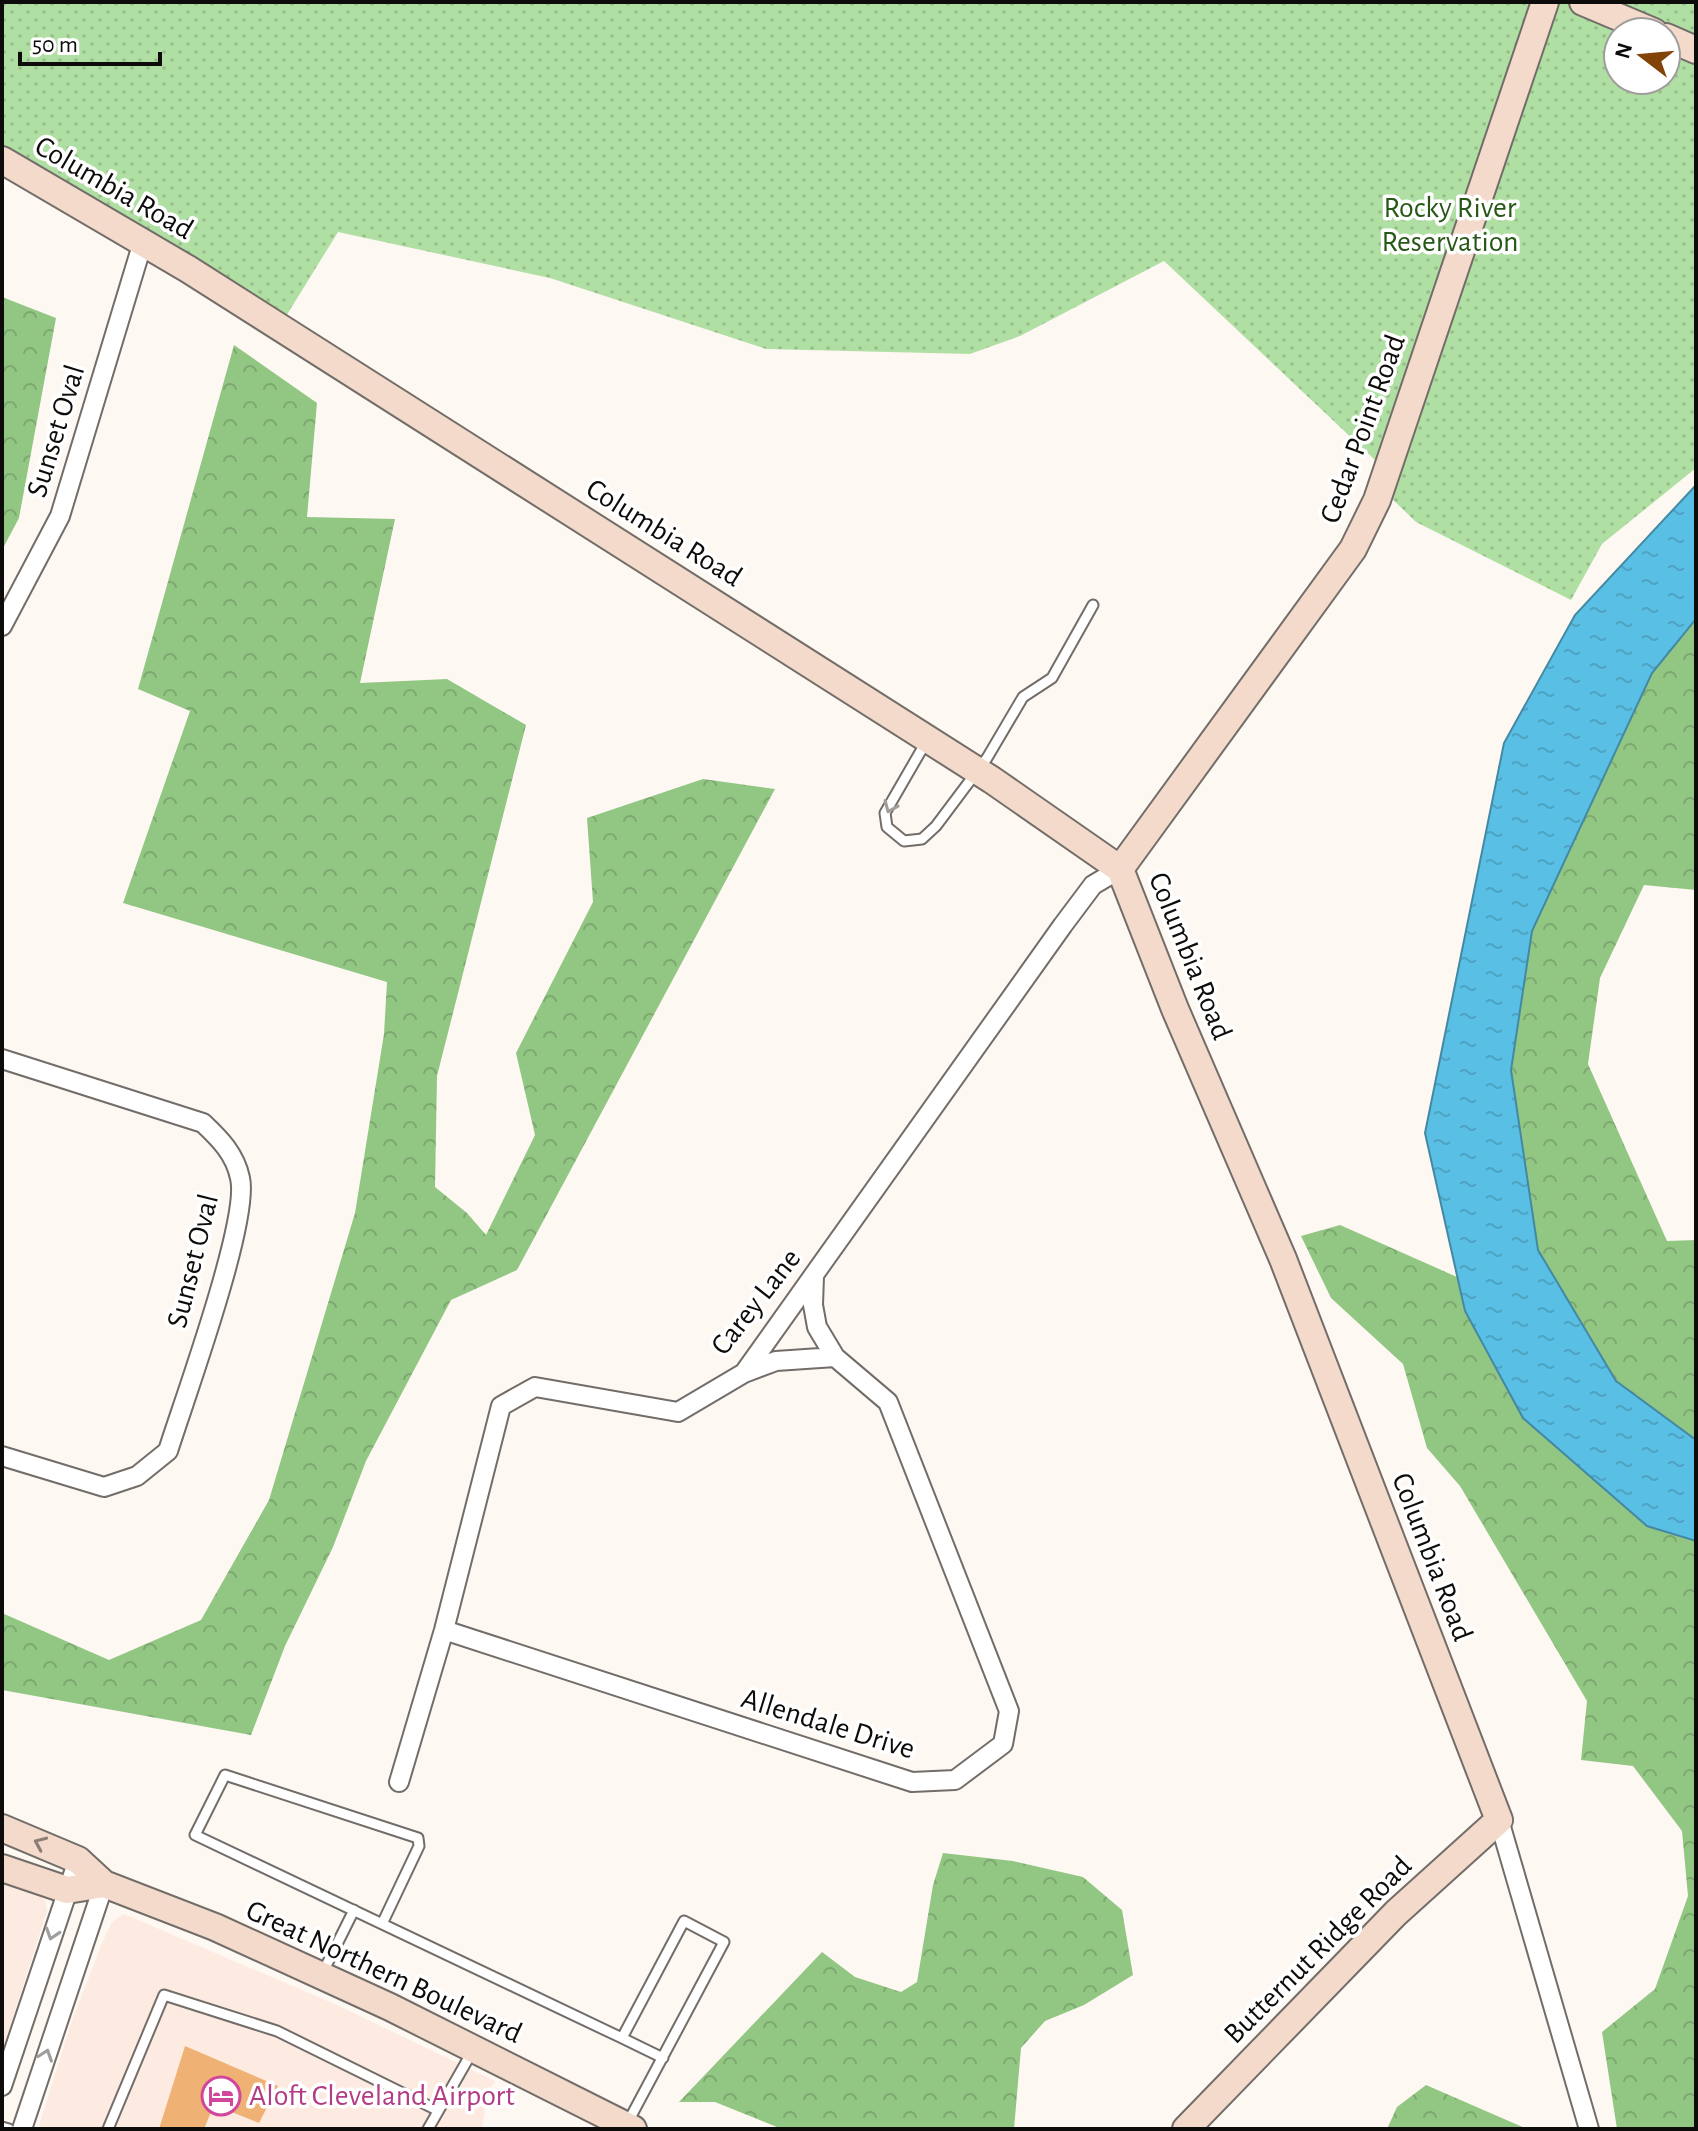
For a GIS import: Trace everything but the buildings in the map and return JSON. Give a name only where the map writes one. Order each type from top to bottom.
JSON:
[{"type":"street","name":"Cedar Point Road","points":[[1120,869],[1353,549],[1377,500],[1545,2]]},
{"type":"street","points":[[1583,2],[1616,16]]},
{"type":"street","name":"Columbia Road","points":[[2,160],[142,245],[188,269],[975,769],[1120,869],[1175,1009],[1283,1259],[1499,1820],[1589,2129]]},
{"type":"street","name":"Sunset Oval","points":[[2,626],[60,516],[142,245]]},
{"type":"street","name":"Carey Lane","points":[[399,1782],[444,1630],[501,1406],[535,1387],[678,1412],[744,1373],[1063,925],[1093,885],[1120,869]]},
{"type":"street","name":"Sunset Oval","points":[[2,1059],[203,1123],[228,1147],[241,1180],[238,1222],[168,1451],[137,1476],[104,1487],[2,1456]]},
{"type":"street","name":"Allendale Drive","points":[[444,1630],[912,1782],[955,1780],[1003,1744],[1009,1711],[888,1402],[835,1357],[817,1327],[813,1305],[814,1274]]},
{"type":"street","points":[[744,1373],[776,1361],[835,1357]]},
{"type":"street","name":"Butternut Ridge Road","points":[[1186,2129],[1396,1913],[1499,1820]]},
{"type":"street","name":"Great Northern Boulevard","points":[[2,1828],[78,1860],[104,1884],[215,1927],[321,1975],[630,2127]]},
{"type":"street","points":[[2,2086],[78,1860]]},
{"type":"street","points":[[2,1868],[67,1890],[104,1884],[22,2129]]},
{"type":"lane","points":[[928,739],[885,813],[887,827],[898,838],[910,842],[928,835],[975,769],[987,758],[1023,697],[1052,678],[1093,605]]},
{"type":"lane","points":[[382,1924],[419,1846],[418,1838],[225,1775],[195,1835],[663,2058]]},
{"type":"lane","points":[[321,1975],[354,1910]]},
{"type":"lane","points":[[622,2038],[684,1921],[724,1942],[630,2127]]},
{"type":"lane","points":[[108,2129],[164,1995],[277,2031],[437,2110]]},
{"type":"lane","points":[[428,2129],[474,2049]]},
{"type":"lane","points":[[2,2127],[9,2129]]},
{"type":"shaded area","points":[[2,1882],[34,1891],[45,1900],[47,1911],[2,2052]]},
{"type":"shaded area","points":[[124,1914],[337,2005],[495,2081],[487,2093],[482,2129],[38,2129],[71,2023],[102,1943],[112,1922]]},
{"type":"green space","name":"Rocky River Reservation","points":[[2,2],[1696,2],[1696,468],[1602,544],[1571,600],[1416,522],[1386,493],[1391,475],[1164,261],[1020,336],[970,354],[766,349],[550,278],[338,232],[280,326],[2,154]]},
{"type":"green space","points":[[2,297],[56,318],[19,518],[2,550]]},
{"type":"green space","points":[[234,345],[317,403],[307,517],[395,519],[360,683],[447,679],[526,725],[437,1076],[435,1187],[467,1213],[486,1235],[535,1135],[516,1053],[593,902],[587,818],[703,779],[775,789],[517,1270],[451,1300],[366,1461],[333,1547],[285,1646],[251,1735],[2,1690],[2,1613],[109,1660],[201,1620],[269,1500],[355,1213],[384,1034],[387,982],[123,903],[190,711],[138,689]]},
{"type":"green space","points":[[1696,619],[1696,890],[1644,885],[1600,978],[1588,1064],[1667,1241],[1696,1240],[1696,1440],[1616,1381],[1538,1250],[1511,1070],[1532,931],[1652,673]]},
{"type":"green space","points":[[1340,1225],[1457,1277],[1465,1311],[1647,1526],[1696,1541],[1696,2129],[1617,2129],[1602,2032],[1655,1989],[1688,1896],[1682,1831],[1633,1766],[1581,1760],[1587,1701],[1460,1486],[1427,1448],[1403,1364],[1331,1298],[1301,1236]]},
{"type":"green space","points":[[943,1853],[1013,1861],[1083,1877],[1122,1910],[1133,1975],[1084,2005],[1045,2021],[1021,2048],[1014,2129],[782,2129],[715,2102],[679,2102],[822,1952],[855,1977],[901,1992],[917,1982],[933,1885]]},
{"type":"green space","points":[[1426,2085],[1527,2129],[1387,2129],[1397,2107]]},
{"type":"water","points":[[1696,485],[1696,619],[1652,673],[1532,931],[1511,1070],[1538,1250],[1616,1381],[1696,1440],[1696,1541],[1647,1526],[1523,1418],[1465,1311],[1425,1133],[1504,743],[1575,615]]},
{"type":"place","name":"Aloft Cleveland Airport","points":[[221,2096]]}]
